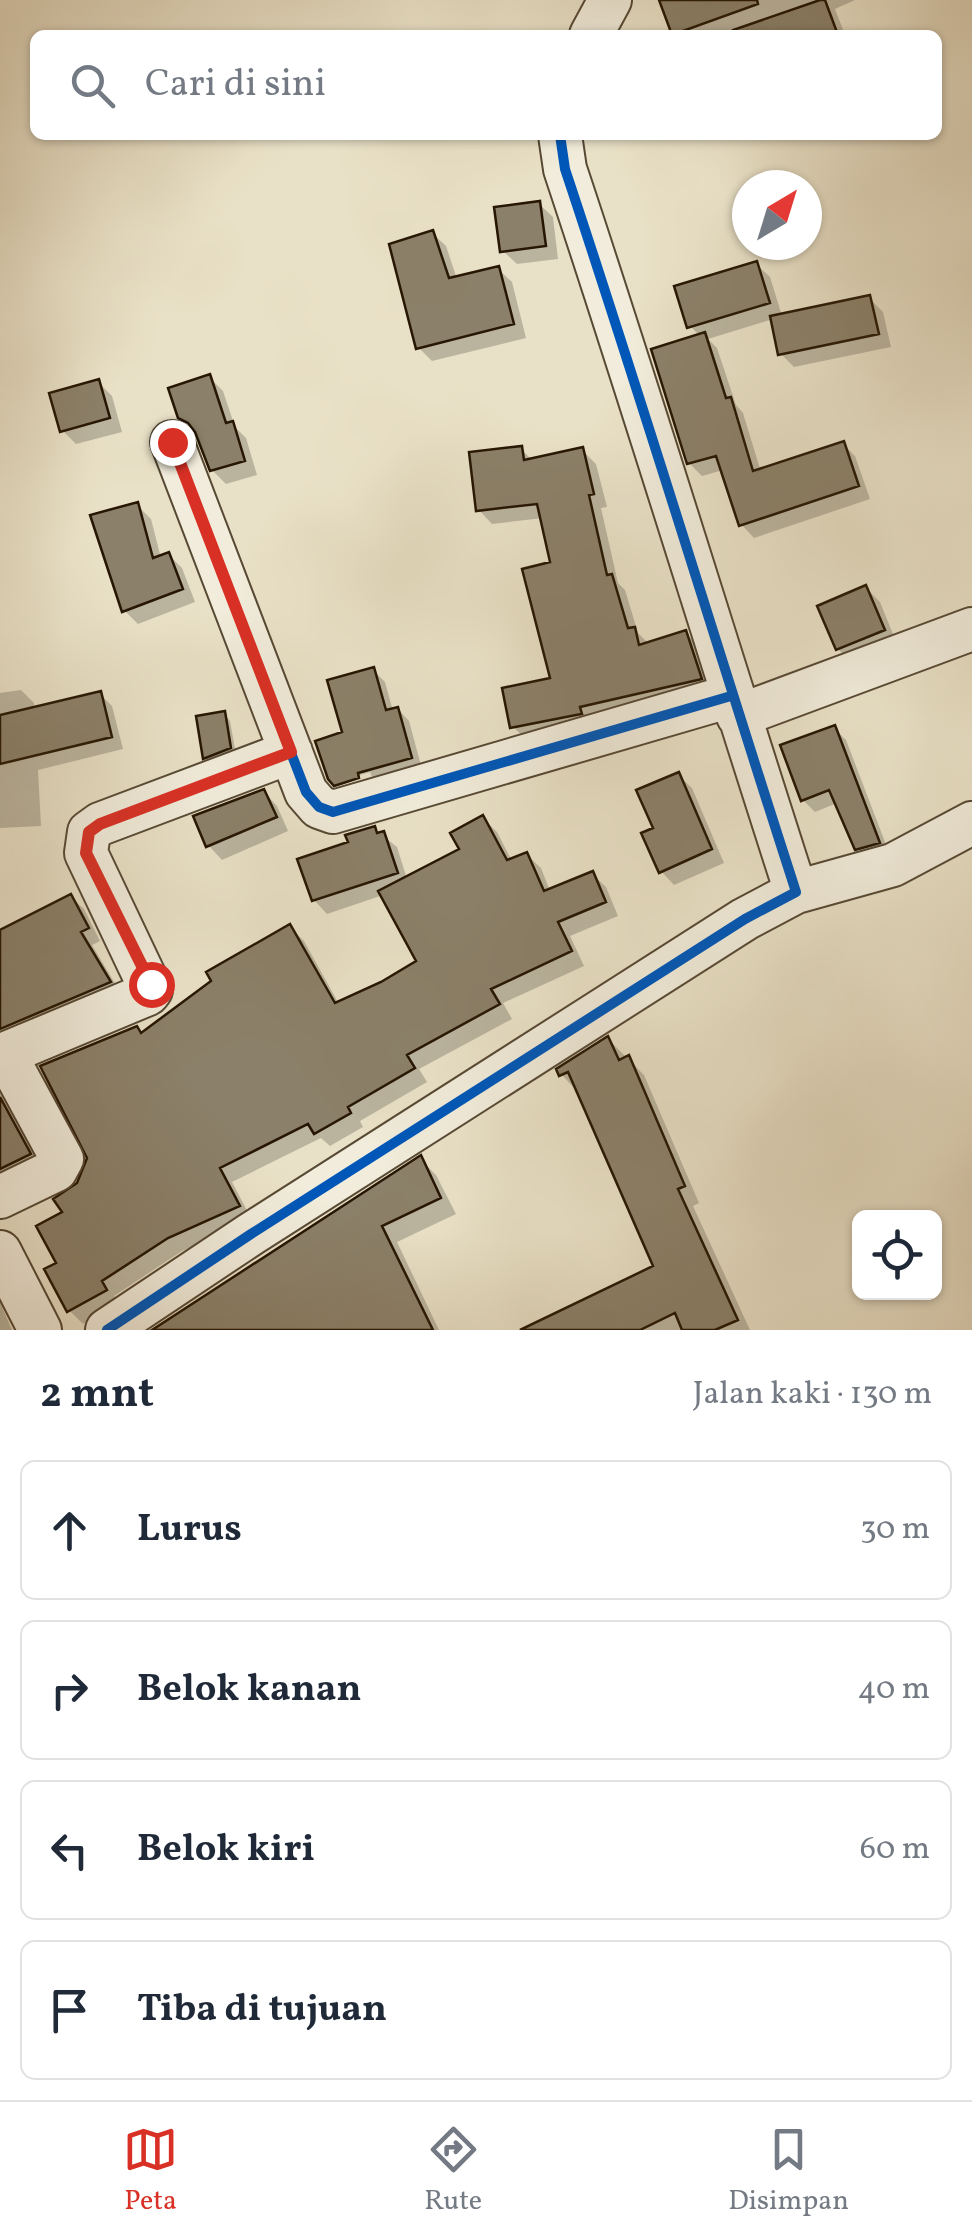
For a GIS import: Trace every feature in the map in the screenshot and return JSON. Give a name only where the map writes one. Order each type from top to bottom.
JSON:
[{"type":"street","points":[[594,30],[610,0]]},
{"type":"street","points":[[561,140],[564,168],[646,410],[734,706],[796,892]]},
{"type":"street","points":[[172,442],[291,752],[312,800],[333,812],[734,706],[972,629]]},
{"type":"street","points":[[0,1197],[56,1170],[62,1159],[10,1063],[9,1052],[151,990],[86,853],[89,832],[100,824],[291,752]]},
{"type":"street","points":[[107,1330],[745,918],[796,892],[894,865],[972,822]]},
{"type":"street","points":[[0,1252],[40,1330]]},
{"type":"building","points":[[659,0],[757,0],[758,4],[686,30],[670,30]]},
{"type":"building","points":[[825,0],[836,30],[733,30]]},
{"type":"building","points":[[540,201],[546,246],[500,252],[494,207]]},
{"type":"building","points":[[433,230],[449,278],[499,266],[514,324],[416,349],[389,244]]},
{"type":"building","points":[[757,261],[770,303],[687,328],[674,286]]},
{"type":"building","points":[[870,295],[879,334],[778,355],[770,316]]},
{"type":"building","points":[[705,332],[726,398],[731,397],[753,471],[844,441],[859,486],[739,526],[716,456],[687,464],[651,349]]},
{"type":"building","points":[[210,374],[226,423],[233,421],[245,461],[210,471],[195,432],[178,418],[168,388]]},
{"type":"building","points":[[99,379],[110,418],[60,432],[49,393]]},
{"type":"building","points":[[522,446],[524,460],[583,447],[607,575],[612,574],[628,628],[635,627],[639,645],[686,630],[702,679],[580,707],[582,714],[510,728],[502,688],[550,678],[522,569],[550,562],[537,504],[476,511],[469,452]]},
{"type":"building","points":[[138,502],[153,558],[169,552],[183,589],[122,612],[90,515]]},
{"type":"building","points":[[866,585],[885,630],[836,650],[817,606]]},
{"type":"building","points":[[374,667],[386,710],[398,707],[412,758],[358,773],[359,778],[334,786],[315,741],[342,732],[327,680]]},
{"type":"building","points":[[101,691],[112,737],[0,764],[0,715]]},
{"type":"building","points":[[225,711],[231,748],[203,759],[196,716]]},
{"type":"building","points":[[835,725],[880,843],[855,850],[829,790],[801,801],[780,745]]},
{"type":"building","points":[[679,772],[712,849],[659,873],[641,833],[653,828],[636,790]]},
{"type":"building","points":[[264,789],[277,817],[206,847],[193,816]]},
{"type":"building","points":[[483,815],[507,860],[527,852],[544,891],[593,871],[606,902],[558,922],[572,951],[491,989],[500,1004],[407,1055],[415,1068],[348,1107],[351,1113],[314,1134],[308,1124],[220,1168],[240,1206],[168,1238],[102,1281],[107,1290],[67,1312],[44,1269],[56,1263],[36,1226],[62,1212],[53,1199],[77,1183],[87,1158],[40,1066],[137,1026],[141,1033],[211,981],[206,972],[290,924],[335,1003],[381,982],[416,961],[378,891],[459,849],[450,833]]},
{"type":"building","points":[[375,826],[377,833],[384,831],[398,873],[312,901],[297,859],[348,842],[345,835]]},
{"type":"building","points":[[71,894],[89,928],[81,932],[111,982],[0,1029],[0,930]]},
{"type":"building","points":[[608,1036],[619,1060],[629,1055],[685,1186],[678,1189],[738,1320],[715,1330],[682,1330],[675,1313],[640,1330],[520,1330],[653,1266],[568,1072],[559,1076],[556,1069]]},
{"type":"building","points":[[0,1097],[31,1154],[0,1169]]},
{"type":"building","points":[[421,1155],[441,1198],[382,1226],[433,1330],[152,1330]]},
{"type":"cycle path","points":[[107,1330],[745,919],[796,892],[565,169],[561,140]]},
{"type":"cycle path","points":[[172,442],[306,792],[319,807],[333,812],[731,696]]},
{"type":"route","points":[[151,984],[86,853],[89,832],[100,824],[291,752],[172,442]]}]
